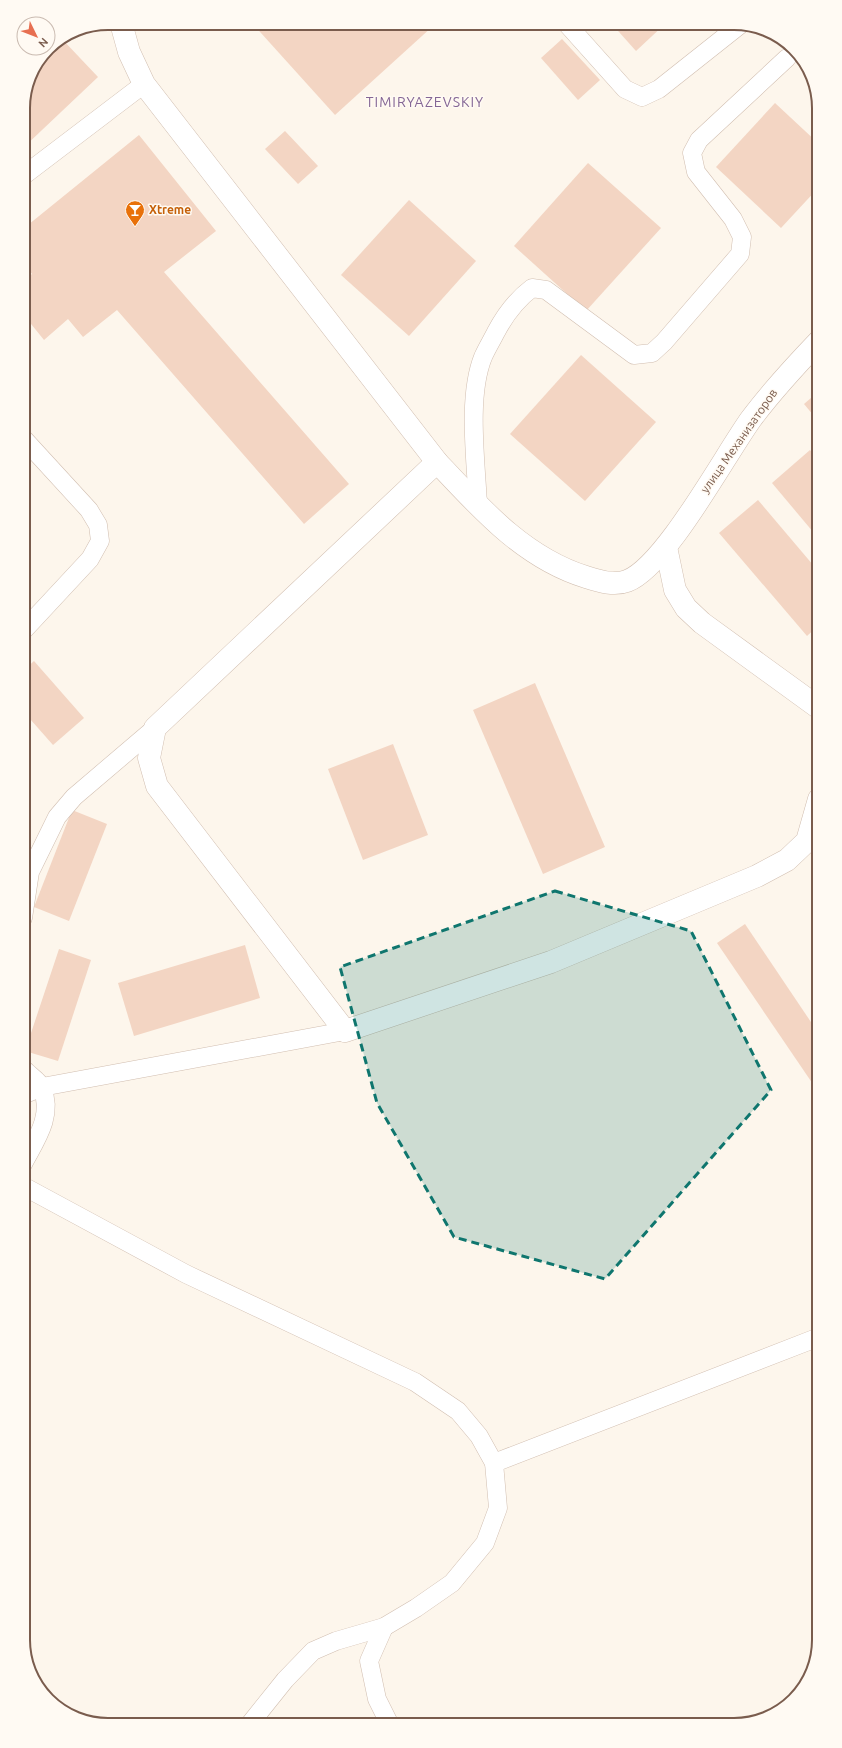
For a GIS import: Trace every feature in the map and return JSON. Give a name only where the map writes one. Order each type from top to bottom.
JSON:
[{"type":"street","name":"улица Механизаторов","points":[[123,30],[129,52],[144,84],[437,462],[478,505],[509,534],[546,560],[574,573],[604,583],[627,581],[645,570],[666,547],[751,419],[780,383],[812,349]]},
{"type":"street","points":[[437,462],[155,728],[149,758],[157,786],[345,1031],[558,959],[757,876],[787,860],[812,839]]},
{"type":"street","points":[[666,547],[675,590],[686,608],[702,624],[812,703]]},
{"type":"lane","points":[[572,30],[625,89],[642,97],[659,89],[733,30]]},
{"type":"lane","points":[[478,505],[474,411],[475,386],[483,357],[505,316],[522,296],[532,288],[546,290],[634,355],[652,353],[664,342],[740,254],[742,237],[733,219],[696,172],[692,153],[699,140],[787,58]]},
{"type":"lane","points":[[30,171],[144,84]]},
{"type":"lane","points":[[30,446],[89,510],[98,524],[100,541],[90,559],[30,623]]},
{"type":"lane","points":[[30,872],[57,817],[74,797],[155,728]]},
{"type":"lane","points":[[30,1092],[42,1087],[345,1031]]},
{"type":"lane","points":[[30,1075],[42,1087],[46,1108],[42,1128],[30,1151]]},
{"type":"lane","points":[[30,1190],[186,1274],[415,1382],[458,1411],[479,1436],[494,1463],[498,1508],[485,1543],[452,1583],[416,1608],[384,1627],[336,1641],[313,1651],[285,1680],[255,1718]]},
{"type":"lane","points":[[494,1463],[812,1340]]},
{"type":"lane","points":[[384,1627],[370,1661],[377,1699],[386,1718]]},
{"type":"highlighted area","points":[[555,891],[691,931],[771,1090],[605,1279],[454,1237],[377,1103],[340,967]]},
{"type":"building","points":[[258,30],[429,30],[335,115]]},
{"type":"building","points":[[617,30],[658,30],[636,51]]},
{"type":"building","points":[[562,39],[600,80],[578,100],[541,58]]},
{"type":"building","points":[[65,43],[98,77],[30,141],[30,103],[36,78],[40,69],[49,57],[56,56],[56,50]]},
{"type":"building","points":[[775,103],[812,137],[812,195],[781,228],[716,167]]},
{"type":"building","points":[[285,131],[318,166],[298,184],[265,149]]},
{"type":"building","points":[[139,135],[216,231],[164,272],[349,484],[304,524],[117,310],[83,337],[68,319],[44,340],[30,323],[30,276],[32,274],[30,272],[30,223]]},
{"type":"building","points":[[588,163],[661,228],[586,311],[514,246]]},
{"type":"building","points":[[409,200],[476,261],[409,336],[341,275]]},
{"type":"building","points":[[581,355],[656,422],[585,501],[510,434]]},
{"type":"building","points":[[812,397],[812,414],[804,404]]},
{"type":"building","points":[[810,450],[812,452],[812,531],[772,483]]},
{"type":"building","points":[[758,500],[812,564],[812,631],[807,636],[719,533]]},
{"type":"building","points":[[34,661],[84,718],[53,745],[30,719],[30,665]]},
{"type":"building","points":[[535,683],[605,847],[543,874],[473,710]]},
{"type":"building","points":[[393,744],[428,835],[363,860],[328,769]]},
{"type":"building","points":[[72,810],[107,824],[69,921],[34,907]]},
{"type":"building","points":[[745,924],[812,1024],[812,1083],[717,943]]},
{"type":"building","points":[[245,945],[260,998],[134,1036],[118,983]]},
{"type":"building","points":[[59,949],[91,960],[58,1061],[30,1053],[30,1036]]},
{"type":"place","name":"Xtreme","points":[[135,227]]},
{"type":"district","name":"TIMIRYAZEVSKIY","points":[[425,102]]}]
